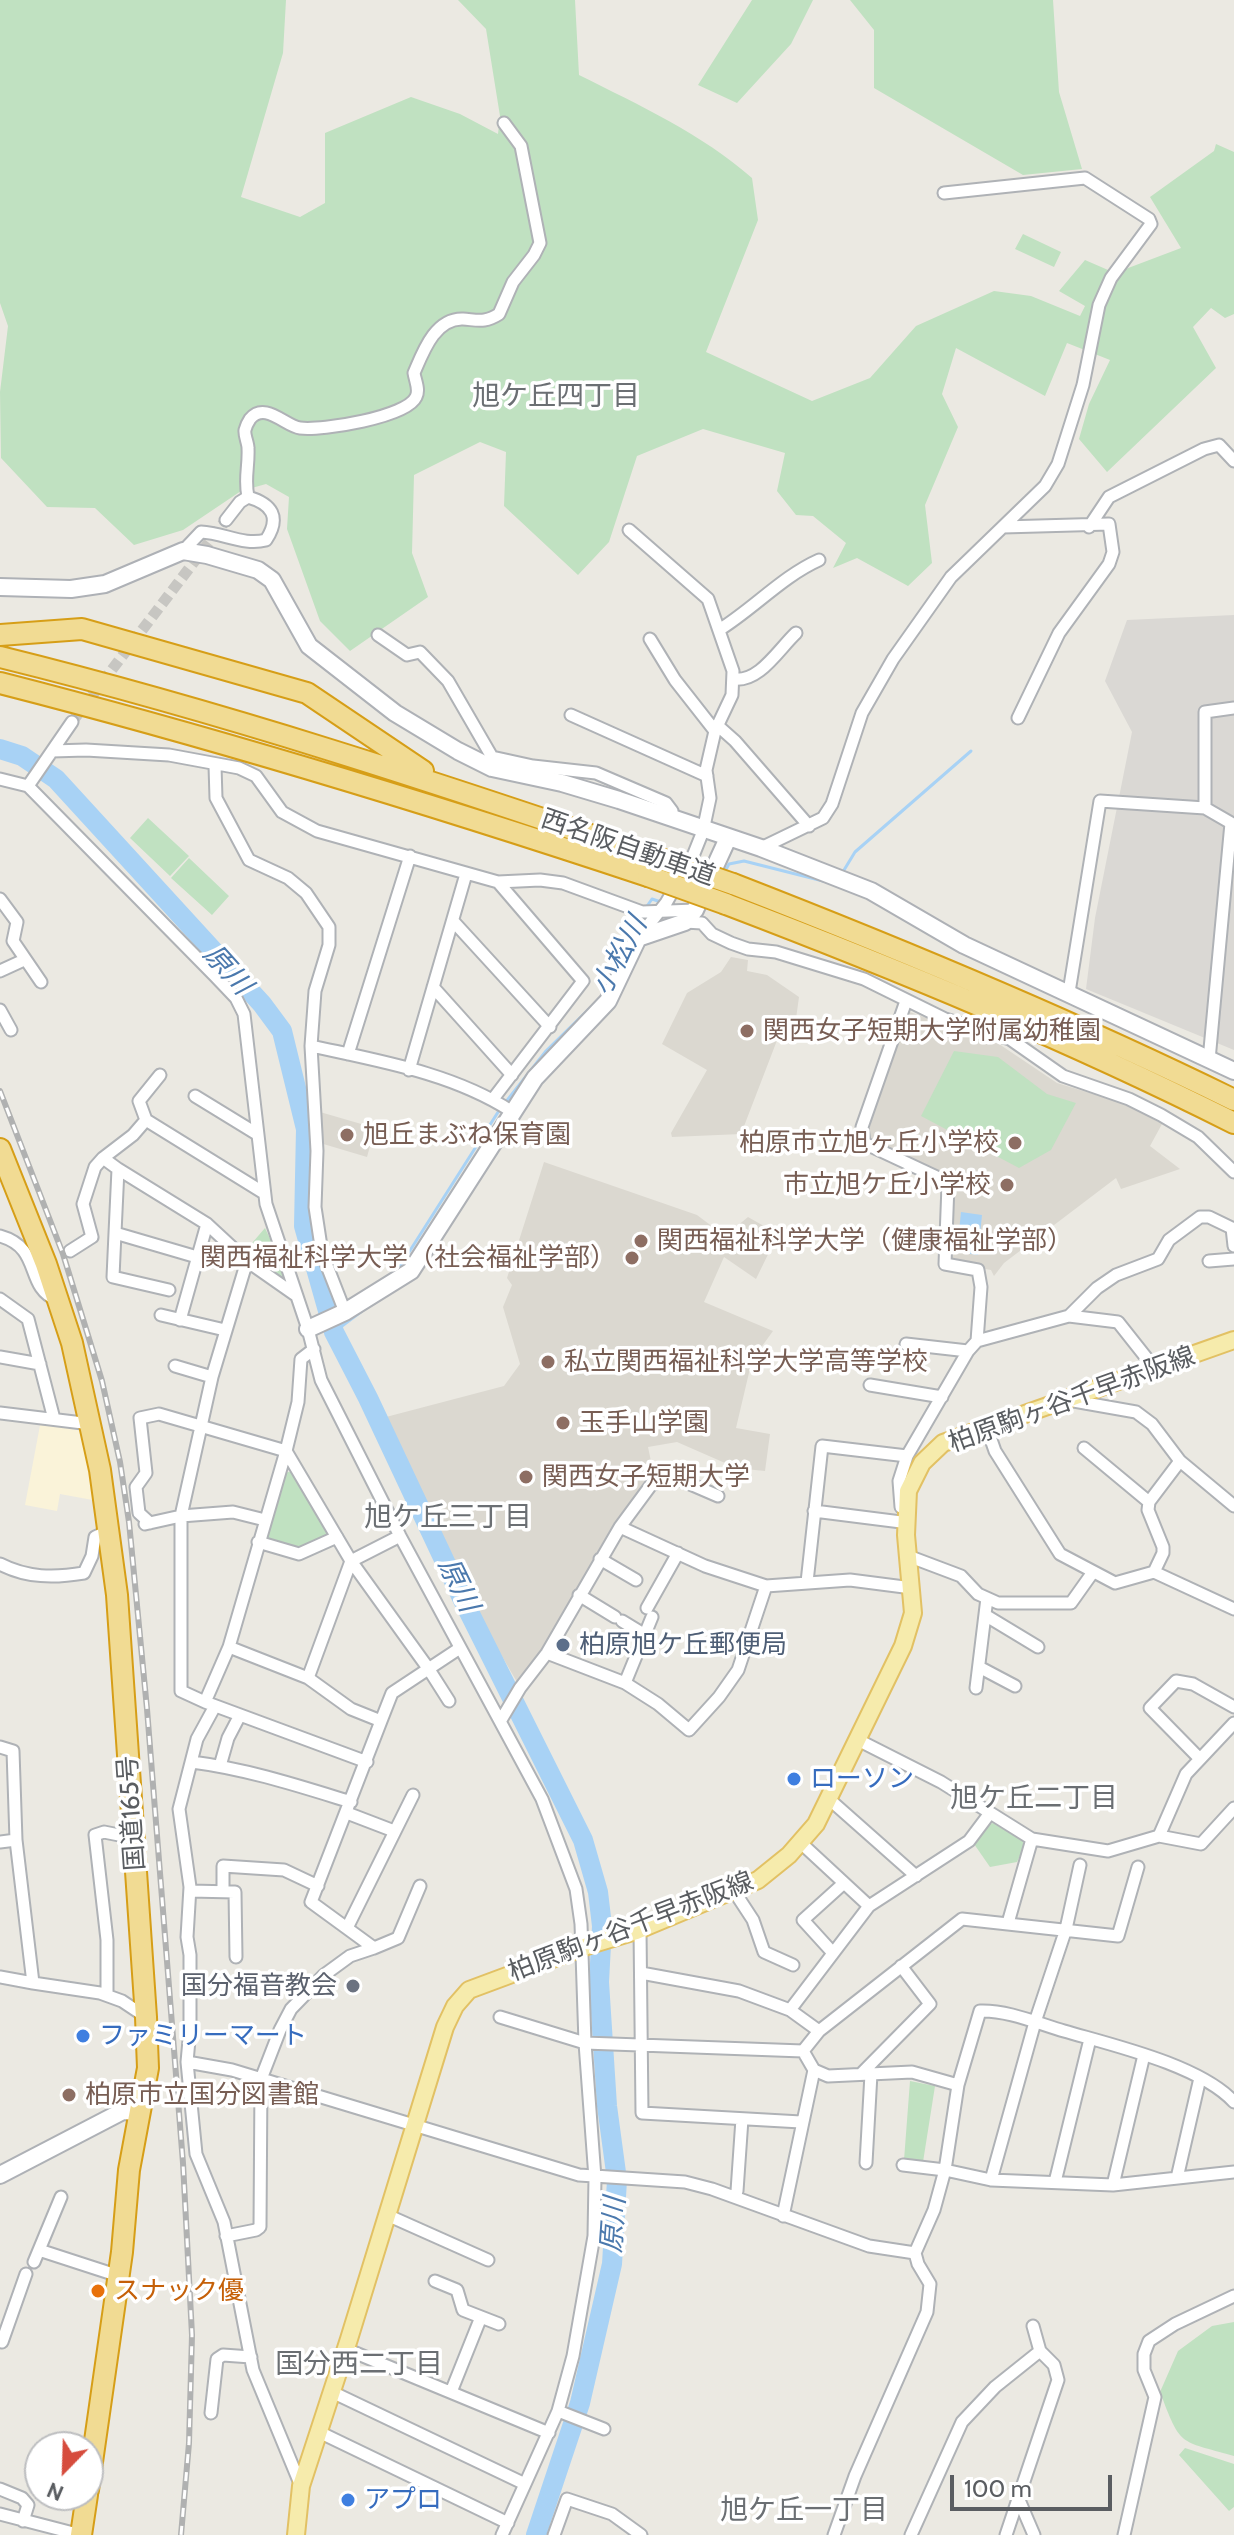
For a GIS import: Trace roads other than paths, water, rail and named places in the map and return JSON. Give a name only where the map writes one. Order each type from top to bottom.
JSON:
[{"type":"highway","points":[[0,635],[82,629],[307,693],[444,785]]},
{"type":"highway","name":"西名阪自動車道","points":[[0,657],[187,705],[444,785],[652,867],[726,904],[945,989],[1103,1059],[1234,1123]]},
{"type":"highway","name":"西名阪自動車道","points":[[0,683],[652,867],[733,884],[1037,1008],[1234,1100]]},
{"type":"highway","name":"国道165号","points":[[0,1149],[44,1258],[72,1343],[91,1424],[117,1595],[148,2068],[129,2170],[119,2276],[97,2431]]},
{"type":"highway","name":"国道165号","points":[[81,2535],[85,2511]]},
{"type":"main road","name":"柏原駒ヶ谷千早赤阪線","points":[[296,2535],[301,2486],[445,2027],[455,2006],[469,1990],[638,1930],[758,1880],[801,1843],[816,1824],[829,1799],[903,1646],[913,1613],[904,1528],[908,1491],[922,1463],[943,1443],[1234,1340]]},
{"type":"street","points":[[248,497],[244,477],[248,464],[245,431],[251,418],[262,412],[299,428],[370,421],[403,409],[415,400],[418,392],[414,373],[435,332],[450,321],[481,322],[499,314],[513,282],[540,243],[521,146],[504,123]]},
{"type":"street","points":[[761,848],[823,818],[832,804],[862,713],[893,659],[951,577],[1045,486],[1058,464],[1083,385],[1099,305],[1111,278],[1151,224],[1149,219],[1085,178],[944,193]]},
{"type":"street","points":[[1089,527],[1109,497],[1204,449],[1219,445],[1234,461]]},
{"type":"street","points":[[0,587],[71,589],[105,584],[183,551],[201,532],[252,543],[266,540],[274,528],[273,517],[263,501],[248,497],[226,520]]},
{"type":"street","points":[[1003,527],[1089,527],[1109,524],[1113,552],[1109,564],[1059,633],[1018,718]]},
{"type":"street","points":[[312,1327],[342,1313],[411,1271],[535,1078],[608,1001],[638,938],[659,911],[693,856],[703,831],[710,798],[706,770],[716,728],[732,695],[733,671],[708,599],[629,530]]},
{"type":"street","points":[[719,630],[748,612],[801,568],[817,561],[810,549]]},
{"type":"street","points":[[183,551],[258,570],[272,580],[309,646],[395,713],[492,768],[562,783],[619,800],[703,831],[761,848],[871,891],[964,945],[1234,1071]]},
{"type":"street","points":[[733,679],[744,681],[757,674],[796,633]]},
{"type":"street","points":[[378,635],[407,655],[420,652],[439,671],[448,681],[492,757],[533,766],[596,773],[666,803],[672,811],[670,819]]},
{"type":"street","points":[[650,639],[675,680],[716,728],[735,741],[809,826]]},
{"type":"street","points":[[1205,808],[1205,712],[1234,708]]},
{"type":"street","points":[[571,715],[707,776]]},
{"type":"street","points":[[31,783],[72,722]]},
{"type":"street","points":[[48,756],[86,750],[169,755],[215,766],[239,768],[256,776],[282,812],[317,831],[498,882],[540,880],[563,883],[642,912],[659,911],[690,916],[712,934],[748,949],[776,952],[864,979],[945,1019],[1010,1039],[1063,1076],[1129,1099],[1161,1115],[1198,1137],[1234,1172]]},
{"type":"street","points":[[215,766],[216,798],[249,860],[288,878],[306,893],[329,927],[329,945],[315,991],[311,1046],[317,1151],[315,1207],[322,1253],[342,1313]]},
{"type":"street","points":[[0,779],[31,783],[236,998],[244,1014],[266,1204],[298,1297],[312,1327],[321,1380],[460,1648],[503,1716],[517,1756],[542,1799],[576,1889],[586,1947],[589,2043],[600,2178],[590,2262],[562,2412],[525,2484],[507,2531],[319,2432]]},
{"type":"street","points":[[1069,992],[1100,801],[1205,808],[1231,823],[1209,1060]]},
{"type":"street","points":[[638,938],[690,916],[728,838]]},
{"type":"street","points":[[348,1054],[410,856]]},
{"type":"street","points":[[409,1070],[466,874]]},
{"type":"street","points":[[493,1099],[583,981],[498,882]]},
{"type":"street","points":[[0,899],[17,922],[13,941],[41,982]]},
{"type":"street","points":[[453,921],[550,1027]]},
{"type":"street","points":[[0,938],[15,933]]},
{"type":"street","points":[[0,971],[24,960]]},
{"type":"street","points":[[433,987],[512,1075]]},
{"type":"street","points":[[906,1001],[862,1127],[864,1143],[948,1185],[945,1264],[978,1270],[981,1287],[977,1341]]},
{"type":"street","points":[[0,1010],[11,1030]]},
{"type":"street","points":[[311,1046],[431,1073],[493,1099],[511,1111]]},
{"type":"street","points":[[160,1075],[139,1101],[146,1120],[264,1193]]},
{"type":"street","points":[[195,1096],[257,1134]]},
{"type":"street","points":[[70,1251],[92,1237],[83,1204],[95,1167],[146,1120]]},
{"type":"street","points":[[103,1158],[207,1224],[247,1261],[298,1297]]},
{"type":"street","points":[[118,1169],[113,1277],[169,1290]]},
{"type":"street","points":[[1069,1316],[1097,1288],[1116,1275],[1158,1259],[1169,1240],[1200,1217],[1209,1217],[1233,1228],[1234,1246]]},
{"type":"street","points":[[180,1320],[207,1224]]},
{"type":"street","points":[[115,1233],[197,1257]]},
{"type":"street","points":[[0,1236],[16,1241],[28,1255],[41,1288],[50,1298],[58,1301]]},
{"type":"street","points":[[1209,1261],[1234,1259]]},
{"type":"street","points":[[247,1261],[212,1377],[181,1516],[181,1691],[367,1762]]},
{"type":"street","points":[[0,1299],[28,1319],[54,1419]]},
{"type":"street","points":[[161,1315],[225,1330]]},
{"type":"street","points":[[814,1511],[904,1528],[899,1481],[907,1456],[968,1351],[977,1341],[1069,1316],[1118,1322],[1156,1370]]},
{"type":"street","points":[[906,1344],[968,1351]]},
{"type":"street","points":[[301,2486],[253,2370],[224,2222],[196,2154],[187,2062],[190,2029],[190,1955],[187,1937],[190,1891],[179,1809],[197,1739],[229,1647],[286,1451],[298,1402],[301,1359],[314,1349]]},
{"type":"street","points":[[0,1357],[40,1364]]},
{"type":"street","points":[[175,1366],[212,1377]]},
{"type":"street","points":[[870,1385],[942,1397]]},
{"type":"street","points":[[1068,1400],[1136,1412],[1152,1424],[1180,1461],[1234,1506]]},
{"type":"street","points":[[0,1413],[91,1424]]},
{"type":"street","points":[[265,1520],[233,1512],[181,1516],[148,1523],[139,1513],[136,1487],[146,1473],[140,1418],[159,1414],[286,1451],[351,1561],[449,1701]]},
{"type":"street","points":[[987,1428],[995,1451],[1060,1554],[1115,1583],[1154,1572],[1234,1609]]},
{"type":"street","points":[[807,1582],[822,1446],[907,1456]]},
{"type":"street","points":[[1084,1448],[1149,1502]]},
{"type":"street","points":[[1154,1572],[1163,1547],[1148,1510],[1149,1502],[1180,1461]]},
{"type":"street","points":[[503,1716],[547,1653],[620,1527],[651,1485],[674,1477],[718,1496]]},
{"type":"street","points":[[620,1527],[735,1578],[766,1586],[850,1580],[912,1588]]},
{"type":"street","points":[[0,1564],[16,1572],[50,1577],[84,1573],[92,1556],[95,1537],[108,1531]]},
{"type":"street","points":[[308,1678],[351,1561],[400,1536]]},
{"type":"street","points":[[258,1542],[299,1554],[337,1537]]},
{"type":"street","points":[[625,1683],[645,1635],[650,1613],[678,1553]]},
{"type":"street","points":[[908,1556],[961,1576],[978,1594],[998,1603],[1071,1603],[1093,1572]]},
{"type":"street","points":[[600,1559],[636,1580]]},
{"type":"street","points":[[547,1653],[625,1683],[658,1704],[689,1730],[738,1670],[766,1586]]},
{"type":"street","points":[[579,1595],[645,1635]]},
{"type":"street","points":[[976,1688],[987,1598]]},
{"type":"street","points":[[985,1615],[1038,1647]]},
{"type":"street","points":[[229,1647],[308,1678],[351,1709],[381,1721]]},
{"type":"street","points":[[374,1948],[311,1902],[392,1693],[460,1648]]},
{"type":"street","points":[[979,1667],[1015,1686]]},
{"type":"street","points":[[1200,1759],[1150,1708],[1176,1681],[1193,1684],[1234,1707]]},
{"type":"street","points":[[220,1766],[228,1738],[240,1715]]},
{"type":"street","points":[[1159,1836],[1186,1774],[1234,1723]]},
{"type":"street","points":[[858,1740],[941,1782],[1032,1839],[1108,1851],[1159,1836],[1201,1844],[1234,1808]]},
{"type":"street","points":[[0,1747],[13,1751],[16,1840],[33,1983]]},
{"type":"street","points":[[192,1762],[290,1783],[394,1831]]},
{"type":"street","points":[[347,1928],[413,1795]]},
{"type":"street","points":[[829,1799],[916,1876]]},
{"type":"street","points":[[790,2010],[869,1906],[969,1841],[990,1813]]},
{"type":"street","points":[[107,1995],[107,1940],[95,1835],[104,1832],[134,1838]]},
{"type":"street","points":[[1008,1923],[1032,1839]]},
{"type":"street","points":[[0,1842],[16,1840]]},
{"type":"street","points":[[801,1843],[869,1906]]},
{"type":"street","points":[[991,2180],[1035,2022],[1066,1929],[1080,1865]]},
{"type":"street","points":[[223,1891],[223,1866],[284,1870],[318,1886]]},
{"type":"street","points":[[803,2051],[819,2031],[962,1919],[1118,1936],[1138,1867]]},
{"type":"street","points":[[833,1953],[803,1920],[844,1883]]},
{"type":"street","points":[[226,2236],[260,2227],[261,2079],[291,2009],[315,1983],[350,1956],[398,1938],[420,1886]]},
{"type":"street","points":[[190,1891],[235,1892],[236,1957]]},
{"type":"street","points":[[734,1891],[753,1920],[764,1952],[793,1965]]},
{"type":"street","points":[[638,1930],[642,2113],[801,2122]]},
{"type":"street","points":[[866,2163],[866,2074],[930,2004],[901,1966]]},
{"type":"street","points":[[641,1973],[739,1991],[790,2010],[819,2031]]},
{"type":"street","points":[[0,1977],[107,1995],[146,2017]]},
{"type":"street","points":[[834,2535],[855,2476],[927,2312],[930,2284],[915,2253],[934,2210],[945,2170],[958,2085],[980,2011],[991,2010],[1144,2055],[1200,2078],[1234,2102]]},
{"type":"street","points":[[500,2017],[589,2043],[803,2051]]},
{"type":"street","points":[[1055,2182],[1090,2039]]},
{"type":"street","points":[[803,2051],[814,2070],[828,2076],[912,2072],[958,2085]]},
{"type":"street","points":[[1113,2185],[1144,2055]]},
{"type":"street","points":[[187,2062],[232,2070],[579,2175],[685,2182],[712,2189],[869,2246],[915,2253]]},
{"type":"street","points":[[783,2216],[814,2070]]},
{"type":"street","points":[[1177,2178],[1200,2078]]},
{"type":"street","points":[[0,2175],[123,2111],[139,2112]]},
{"type":"street","points":[[737,2191],[742,2119]]},
{"type":"street","points":[[903,2165],[991,2180],[1113,2185],[1234,2172]]},
{"type":"street","points":[[34,2262],[61,2197]]},
{"type":"street","points":[[387,2215],[488,2260]]},
{"type":"street","points":[[39,2250],[119,2276]]},
{"type":"street","points":[[2,2342],[26,2274]]},
{"type":"street","points":[[435,2281],[457,2290],[463,2310],[499,2324]]},
{"type":"street","points":[[1124,2535],[1155,2397],[1144,2370],[1144,2354],[1149,2341],[1175,2324],[1234,2296]]},
{"type":"street","points":[[0,2307],[13,2311]]},
{"type":"street","points":[[451,2392],[481,2317]]},
{"type":"street","points":[[1006,2535],[1058,2380],[1054,2365],[1040,2351],[1033,2326]]},
{"type":"street","points":[[346,2349],[549,2433]]},
{"type":"street","points":[[911,2535],[962,2422],[995,2387],[1040,2351]]},
{"type":"street","points":[[211,2413],[217,2359],[223,2355],[251,2357]]},
{"type":"street","points":[[332,2392],[525,2484]]},
{"type":"street","points":[[562,2412],[604,2429]]},
{"type":"street","points":[[0,2489],[22,2498],[28,2505],[23,2521]]},
{"type":"street","points":[[554,2535],[567,2499],[612,2514],[641,2535]]},
{"type":"street","points":[[1019,2500],[1034,2535]]},
{"type":"street","points":[[0,2514],[81,2535]]},
{"type":"water","points":[[961,1212],[982,1215],[978,1255],[957,1252]]},
{"type":"waterway","name":"原川","points":[[0,749],[22,756],[56,779],[262,1004],[282,1031],[306,1129],[304,1226],[334,1332],[583,1840],[598,1892],[602,1926],[599,1982],[607,2106],[617,2180],[612,2264],[580,2403],[536,2535]]},
{"type":"waterway","name":"小松川","points":[[841,875],[855,852],[971,751]]},
{"type":"waterway","name":"小松川","points":[[724,873],[729,864],[744,861],[835,884]]},
{"type":"waterway","name":"小松川","points":[[645,909],[652,899],[664,903]]},
{"type":"waterway","name":"小松川","points":[[613,972],[618,952],[641,915]]},
{"type":"waterway","name":"小松川","points":[[505,1103],[546,1051],[590,1008]]},
{"type":"waterway","name":"小松川","points":[[397,1271],[500,1109]]},
{"type":"waterway","name":"小松川","points":[[334,1332],[366,1308]]},
{"type":"tunnel","points":[[72,722],[226,520]]},
{"type":"railway","points":[[0,1091],[63,1254],[102,1381],[120,1462],[129,1522],[183,2163],[192,2335],[189,2443],[181,2535]]},
{"type":"place","name":"関西女子短期大学附属幼稚園","points":[[747,1031]]},
{"type":"place","name":"旭丘まぶね保育園","points":[[347,1135]]},
{"type":"place","name":"柏原市立旭ヶ丘小学校","points":[[1015,1143]]},
{"type":"place","name":"市立旭ケ丘小学校","points":[[1007,1185]]},
{"type":"place","name":"関西福祉科学大学（健康福祉学部）","points":[[641,1241]]},
{"type":"place","name":"関西福祉科学大学（社会福祉学部）","points":[[632,1258]]},
{"type":"place","name":"私立関西福祉科学大学高等学校","points":[[548,1362]]},
{"type":"place","name":"玉手山学園","points":[[563,1423]]},
{"type":"place","name":"関西女子短期大学","points":[[526,1477]]},
{"type":"place","name":"柏原旭ケ丘郵便局","points":[[563,1645]]},
{"type":"place","name":"ローソン","points":[[794,1779]]},
{"type":"place","name":"国分福音教会","points":[[353,1986]]},
{"type":"place","name":"ファミリーマート","points":[[83,2036]]},
{"type":"place","name":"柏原市立国分図書館","points":[[69,2095]]},
{"type":"place","name":"スナック優","points":[[98,2291]]},
{"type":"place","name":"アプロ","points":[[348,2500]]},
{"type":"district","name":"旭ケ丘四丁目","points":[[556,397]]},
{"type":"district","name":"旭ケ丘三丁目","points":[[448,1518]]},
{"type":"district","name":"旭ケ丘二丁目","points":[[1034,1799]]},
{"type":"district","name":"国分西二丁目","points":[[359,2365]]},
{"type":"district","name":"旭ケ丘一丁目","points":[[804,2511]]}]
